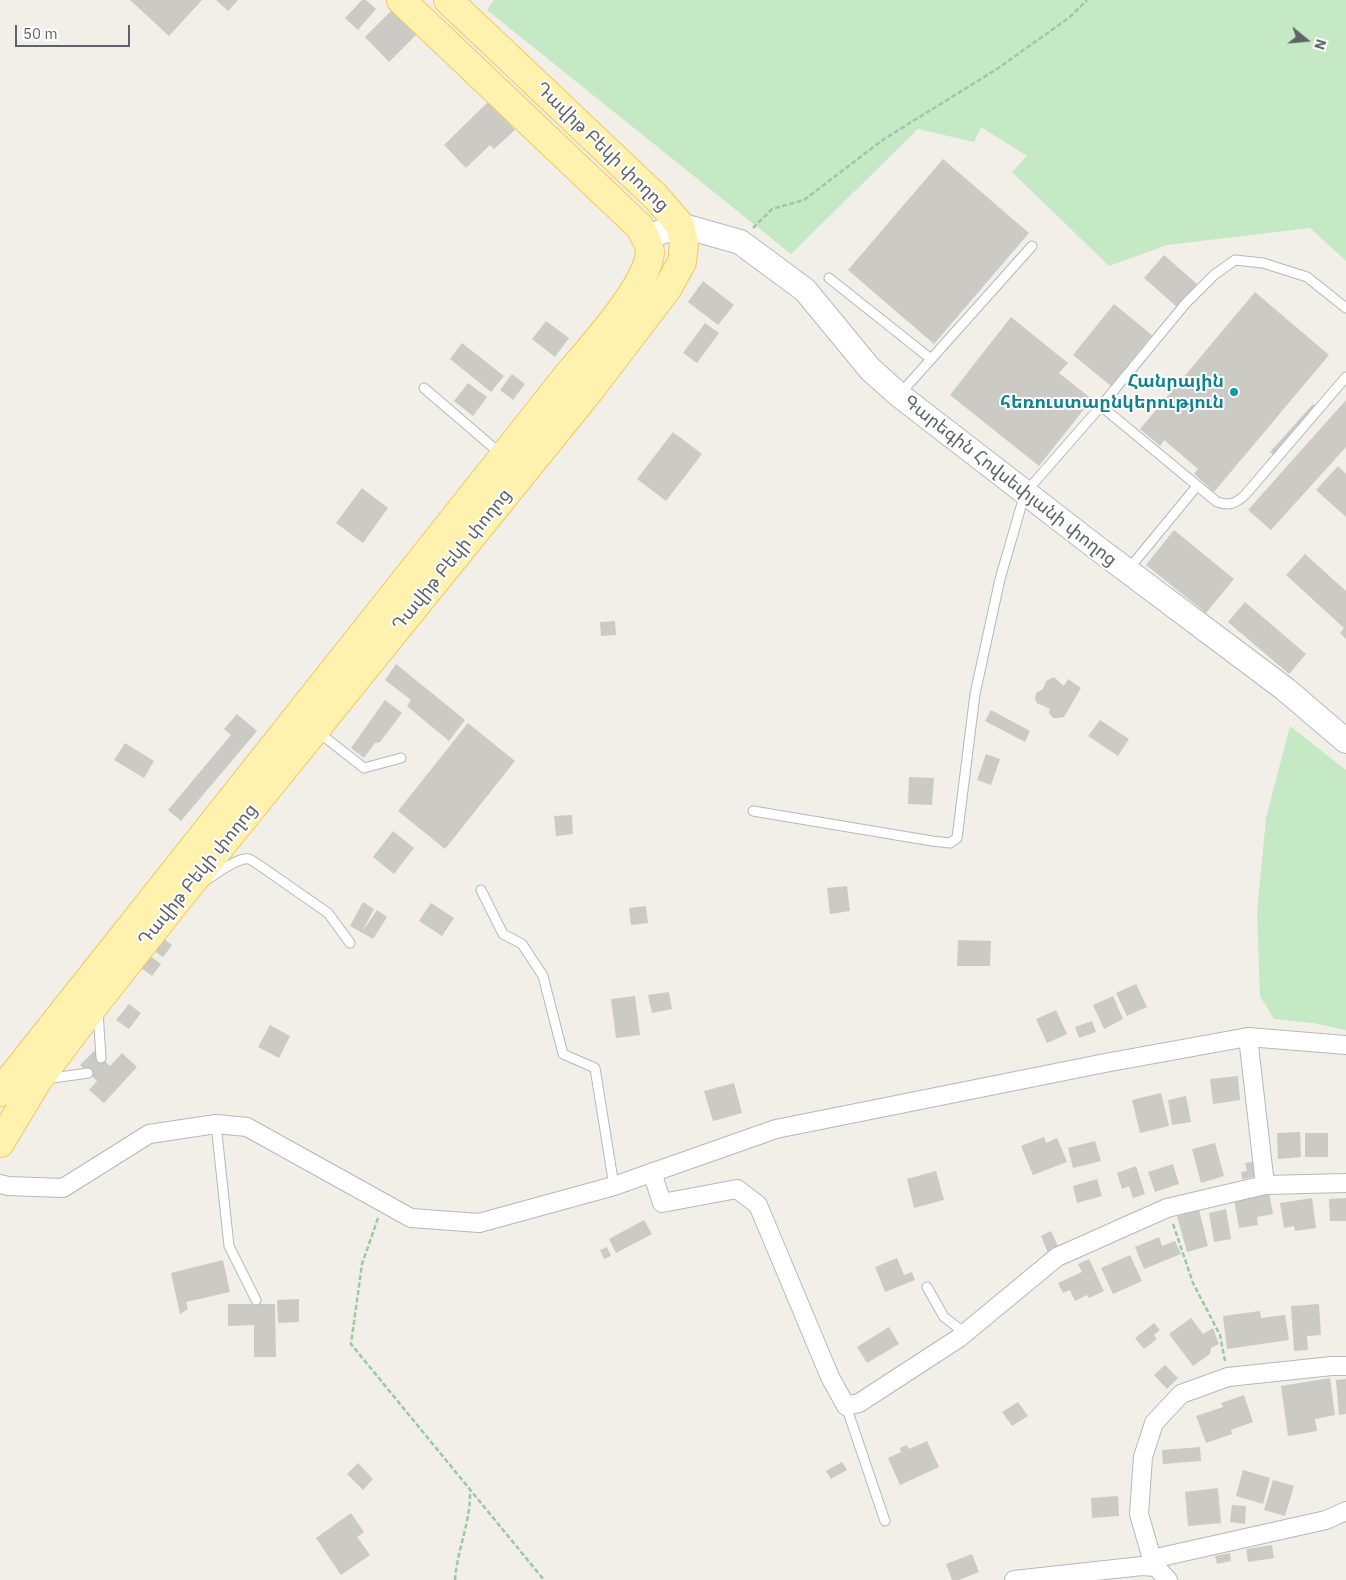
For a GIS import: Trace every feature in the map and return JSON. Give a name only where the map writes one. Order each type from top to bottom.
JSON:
[{"type":"main road","name":"Դավիթ Բեկի փողոց","points":[[0,1142],[38,1080],[179,898],[306,722],[504,456],[571,371],[604,333],[637,285],[648,264],[650,249],[640,227],[401,0]]},
{"type":"main road","name":"Դավիթ Բեկի փողոց","points":[[1,1089],[306,722],[590,390],[667,288],[682,262],[684,244],[680,225],[657,198],[456,3]]},
{"type":"main road","points":[[645,238],[680,225]]},
{"type":"main road","name":"Գարեգին Հովսեփյանի փողոց","points":[[680,225],[740,242],[805,290],[870,369],[899,395],[1127,571],[1285,689],[1346,741]]},
{"type":"street","points":[[1248,1036],[1265,1185]]},
{"type":"street","points":[[0,1184],[63,1188],[149,1134],[216,1124],[247,1127],[411,1218],[479,1222],[614,1186],[776,1128],[1248,1036],[1346,1045]]},
{"type":"street","points":[[652,1172],[662,1203],[737,1189],[758,1205],[830,1377],[846,1406],[859,1403],[965,1333],[1057,1257],[1167,1208],[1265,1185],[1346,1183]]},
{"type":"street","points":[[1159,1569],[1139,1514],[1143,1457],[1154,1423],[1181,1394],[1228,1377],[1346,1366]]},
{"type":"street","points":[[1014,1580],[1142,1566],[1159,1569],[1326,1520],[1346,1510]]},
{"type":"lane","points":[[899,395],[1032,246]]},
{"type":"lane","points":[[753,812],[950,843],[957,838],[975,694],[1000,579],[1025,493],[1186,303],[1214,275],[1235,260],[1263,263],[1307,277],[1346,308]]},
{"type":"lane","points":[[829,278],[931,359]]},
{"type":"lane","points":[[1100,406],[1217,502],[1227,505],[1237,503],[1346,377]]},
{"type":"lane","points":[[424,388],[504,456]]},
{"type":"lane","points":[[1127,571],[1197,486]]},
{"type":"lane","points":[[306,722],[364,768],[402,758]]},
{"type":"lane","points":[[179,898],[232,864],[248,859],[260,865],[328,913],[350,942]]},
{"type":"lane","points":[[481,890],[503,934],[522,944],[543,976],[563,1054],[595,1068],[614,1186]]},
{"type":"lane","points":[[97,1002],[101,1058]]},
{"type":"lane","points":[[38,1080],[88,1073]]},
{"type":"lane","points":[[216,1124],[229,1246],[256,1300]]},
{"type":"lane","points":[[927,1287],[944,1317],[965,1333]]},
{"type":"lane","points":[[846,1406],[885,1521]]},
{"type":"path","points":[[740,242],[772,209],[804,200],[884,139],[997,68],[1054,29],[1070,17],[1087,0]]},
{"type":"path","points":[[383,1202],[362,1264],[351,1344],[544,1580]]},
{"type":"path","points":[[1167,1208],[1193,1283],[1220,1335],[1228,1377]]},
{"type":"path","points":[[455,1580],[464,1528],[470,1509],[470,1489]]},
{"type":"green space","points":[[494,0],[1346,0],[1346,261],[1310,228],[1167,245],[1109,266],[1012,172],[1027,156],[981,127],[974,142],[918,129],[791,254],[487,10]]},
{"type":"green space","points":[[1290,726],[1346,770],[1346,1030],[1313,1023],[1274,1019],[1260,996],[1257,913],[1266,818]]},
{"type":"building","points":[[130,0],[202,0],[169,36]]},
{"type":"building","points":[[216,0],[238,0],[228,11]]},
{"type":"building","points":[[362,0],[366,0],[376,9],[358,30],[345,18]]},
{"type":"building","points":[[394,8],[418,33],[389,62],[365,37]]},
{"type":"building","points":[[489,101],[515,130],[494,149],[490,145],[466,168],[444,145]]},
{"type":"building","points":[[943,159],[1029,233],[934,344],[848,270]]},
{"type":"building","points":[[1164,255],[1197,284],[1177,307],[1144,278]]},
{"type":"building","points":[[703,281],[734,305],[718,325],[688,302]]},
{"type":"building","name":"Հանրային հեռուստաընկերություն","points":[[1255,292],[1329,355],[1214,492],[1194,474],[1198,469],[1164,440],[1160,446],[1140,429]]},
{"type":"building","points":[[1114,304],[1152,335],[1111,386],[1073,355]]},
{"type":"building","name":"Հանրային հեռուստաընկերություն","points":[[1011,317],[1068,363],[1059,373],[1092,399],[1039,466],[950,395]]},
{"type":"building","points":[[546,321],[569,338],[555,357],[532,339]]},
{"type":"building","points":[[705,323],[719,333],[697,363],[683,353]]},
{"type":"building","points":[[462,343],[504,376],[491,392],[450,359]]},
{"type":"building","points":[[512,374],[525,384],[513,400],[500,390]]},
{"type":"building","points":[[468,383],[487,397],[473,416],[454,401]]},
{"type":"building","points":[[1346,400],[1346,447],[1271,530],[1248,510]]},
{"type":"building","points":[[1313,404],[1323,412],[1280,461],[1270,452]]},
{"type":"building","points":[[673,432],[702,454],[666,501],[637,479]]},
{"type":"building","points":[[1338,466],[1346,474],[1346,517],[1316,490]]},
{"type":"building","points":[[362,488],[388,508],[363,543],[336,523]]},
{"type":"building","points":[[1174,530],[1234,579],[1206,613],[1146,565]]},
{"type":"building","points":[[1305,554],[1346,591],[1346,639],[1340,633],[1344,628],[1286,575]]},
{"type":"building","points":[[1245,602],[1306,654],[1289,674],[1228,622]]},
{"type":"building","points":[[615,621],[616,635],[601,636],[600,622]]},
{"type":"building","points":[[396,664],[465,720],[449,741],[407,706],[411,700],[385,680]]},
{"type":"building","points":[[1054,677],[1064,686],[1068,679],[1081,688],[1064,717],[1053,718],[1049,713],[1050,709],[1037,703],[1035,699],[1036,693],[1043,689],[1046,681]]},
{"type":"building","points":[[385,700],[402,713],[380,742],[375,743],[364,758],[351,748]]},
{"type":"building","points":[[991,710],[1030,731],[1025,742],[985,721]]},
{"type":"building","points":[[237,714],[257,731],[181,821],[168,810],[231,735],[224,729]]},
{"type":"building","points":[[1100,720],[1129,739],[1118,756],[1088,736]]},
{"type":"building","points":[[468,723],[515,761],[445,849],[398,811]]},
{"type":"building","points":[[125,743],[154,761],[144,778],[114,760]]},
{"type":"building","points":[[986,754],[1000,759],[991,785],[977,780]]},
{"type":"building","points":[[909,777],[934,778],[932,805],[908,804]]},
{"type":"building","points":[[572,815],[573,834],[556,836],[554,816]]},
{"type":"building","points":[[393,831],[414,848],[394,874],[373,857]]},
{"type":"building","points":[[847,886],[850,911],[830,914],[827,888]]},
{"type":"building","points":[[363,902],[374,909],[362,932],[377,910],[387,917],[373,939],[350,926]]},
{"type":"building","points":[[431,903],[454,918],[442,936],[419,921]]},
{"type":"building","points":[[646,906],[648,923],[631,925],[629,908]]},
{"type":"building","points":[[164,939],[172,945],[163,957],[154,951]]},
{"type":"building","points":[[958,940],[991,941],[990,966],[957,966]]},
{"type":"building","points":[[150,956],[161,964],[152,976],[141,968]]},
{"type":"building","points":[[1136,984],[1147,1007],[1127,1016],[1116,993]]},
{"type":"building","points":[[669,992],[672,1009],[652,1013],[648,995]]},
{"type":"building","points":[[635,996],[640,1035],[616,1038],[611,999]]},
{"type":"building","points":[[1113,996],[1123,1019],[1104,1029],[1093,1005]]},
{"type":"building","points":[[129,1004],[141,1013],[129,1029],[116,1020]]},
{"type":"building","points":[[1056,1010],[1067,1034],[1047,1043],[1036,1019]]},
{"type":"building","points":[[1092,1021],[1096,1032],[1079,1038],[1075,1027]]},
{"type":"building","points":[[270,1025],[290,1036],[279,1058],[258,1047]]},
{"type":"building","points":[[94,1051],[110,1066],[122,1053],[137,1067],[104,1103],[89,1090],[97,1081],[80,1065]]},
{"type":"building","points":[[1238,1076],[1240,1100],[1213,1104],[1210,1079]]},
{"type":"building","points":[[734,1083],[742,1113],[713,1121],[704,1091]]},
{"type":"building","points":[[1161,1093],[1169,1126],[1140,1133],[1132,1100]]},
{"type":"building","points":[[1186,1096],[1191,1122],[1172,1125],[1168,1100]]},
{"type":"building","points":[[1300,1132],[1301,1157],[1278,1159],[1277,1133]]},
{"type":"building","points":[[1305,1133],[1328,1133],[1328,1157],[1305,1157]]},
{"type":"building","points":[[1044,1137],[1046,1143],[1057,1138],[1067,1162],[1033,1175],[1021,1146]]},
{"type":"building","points":[[1095,1141],[1101,1161],[1073,1168],[1068,1148]]},
{"type":"building","points":[[1215,1143],[1224,1176],[1201,1183],[1192,1149]]},
{"type":"building","points":[[1258,1161],[1260,1176],[1242,1179],[1241,1172],[1247,1171],[1245,1163]]},
{"type":"building","points":[[1173,1164],[1179,1184],[1155,1192],[1148,1172]]},
{"type":"building","points":[[1136,1166],[1145,1194],[1133,1198],[1129,1186],[1122,1189],[1117,1173]]},
{"type":"building","points":[[936,1171],[944,1200],[914,1208],[907,1179]]},
{"type":"building","points":[[1097,1179],[1102,1196],[1077,1203],[1073,1186]]},
{"type":"building","points":[[1269,1192],[1273,1214],[1257,1217],[1258,1225],[1239,1228],[1234,1199]]},
{"type":"building","points":[[1312,1198],[1316,1228],[1295,1231],[1294,1226],[1284,1228],[1280,1203]]},
{"type":"building","points":[[1346,1198],[1346,1221],[1330,1221],[1329,1199]]},
{"type":"building","points":[[1226,1209],[1231,1239],[1214,1242],[1209,1213]]},
{"type":"building","points":[[1199,1210],[1208,1246],[1187,1252],[1177,1216]]},
{"type":"building","points":[[644,1220],[652,1234],[616,1253],[609,1239]]},
{"type":"building","points":[[1051,1231],[1059,1248],[1048,1253],[1041,1236]]},
{"type":"building","points":[[1159,1237],[1162,1246],[1175,1241],[1181,1254],[1144,1269],[1135,1247]]},
{"type":"building","points":[[607,1247],[611,1256],[604,1259],[600,1250]]},
{"type":"building","points":[[1130,1255],[1142,1281],[1113,1294],[1101,1268]]},
{"type":"building","points":[[897,1258],[904,1275],[912,1272],[915,1280],[885,1292],[875,1267]]},
{"type":"building","points":[[1089,1259],[1104,1291],[1089,1298],[1087,1295],[1075,1301],[1070,1290],[1063,1293],[1058,1283],[1082,1272],[1078,1264]]},
{"type":"building","points":[[223,1260],[230,1292],[186,1302],[188,1309],[180,1314],[171,1273]]},
{"type":"building","points":[[299,1299],[299,1322],[278,1323],[277,1300]]},
{"type":"building","points":[[228,1304],[275,1304],[276,1357],[254,1357],[254,1325],[228,1326]]},
{"type":"building","points":[[1319,1304],[1321,1335],[1307,1336],[1308,1350],[1294,1351],[1291,1306]]},
{"type":"building","points":[[1260,1311],[1261,1318],[1285,1315],[1289,1340],[1227,1349],[1223,1316]]},
{"type":"building","points":[[1191,1318],[1203,1334],[1213,1328],[1219,1344],[1211,1348],[1210,1354],[1193,1366],[1169,1334]]},
{"type":"building","points":[[1154,1323],[1160,1330],[1154,1335],[1157,1339],[1144,1349],[1135,1338]]},
{"type":"building","points":[[889,1327],[899,1344],[867,1363],[857,1347]]},
{"type":"building","points":[[1165,1365],[1178,1378],[1167,1389],[1154,1375]]},
{"type":"building","points":[[1330,1378],[1335,1415],[1315,1419],[1317,1431],[1288,1436],[1281,1386]]},
{"type":"building","points":[[1346,1379],[1346,1414],[1339,1415],[1336,1380]]},
{"type":"building","points":[[1244,1395],[1253,1422],[1231,1430],[1232,1434],[1206,1443],[1196,1416],[1223,1407],[1221,1403]]},
{"type":"building","points":[[1018,1402],[1028,1416],[1012,1426],[1002,1412]]},
{"type":"building","points":[[927,1441],[939,1467],[900,1485],[888,1458],[901,1452],[900,1448],[907,1445],[909,1449]]},
{"type":"building","points":[[1200,1447],[1201,1461],[1163,1464],[1162,1450]]},
{"type":"building","points":[[842,1462],[847,1470],[831,1479],[826,1471]]},
{"type":"building","points":[[358,1463],[373,1479],[363,1490],[347,1474]]},
{"type":"building","points":[[1243,1470],[1270,1478],[1263,1504],[1236,1496]]},
{"type":"building","points":[[1273,1480],[1294,1486],[1285,1516],[1264,1510]]},
{"type":"building","points":[[1218,1488],[1221,1523],[1188,1526],[1185,1492]]},
{"type":"building","points":[[1118,1496],[1119,1516],[1092,1518],[1091,1498]]},
{"type":"building","points":[[1232,1505],[1246,1506],[1245,1524],[1230,1522]]},
{"type":"building","points":[[351,1513],[364,1532],[357,1537],[370,1555],[341,1575],[316,1538]]},
{"type":"building","points":[[1272,1545],[1274,1558],[1248,1562],[1246,1549]]},
{"type":"building","points":[[1230,1553],[1231,1561],[1217,1564],[1215,1556]]},
{"type":"building","points":[[972,1554],[979,1572],[959,1580],[952,1580],[946,1564]]},
{"type":"place","name":"Հանրային հեռուստաընկերություն","points":[[1234,392]]}]
